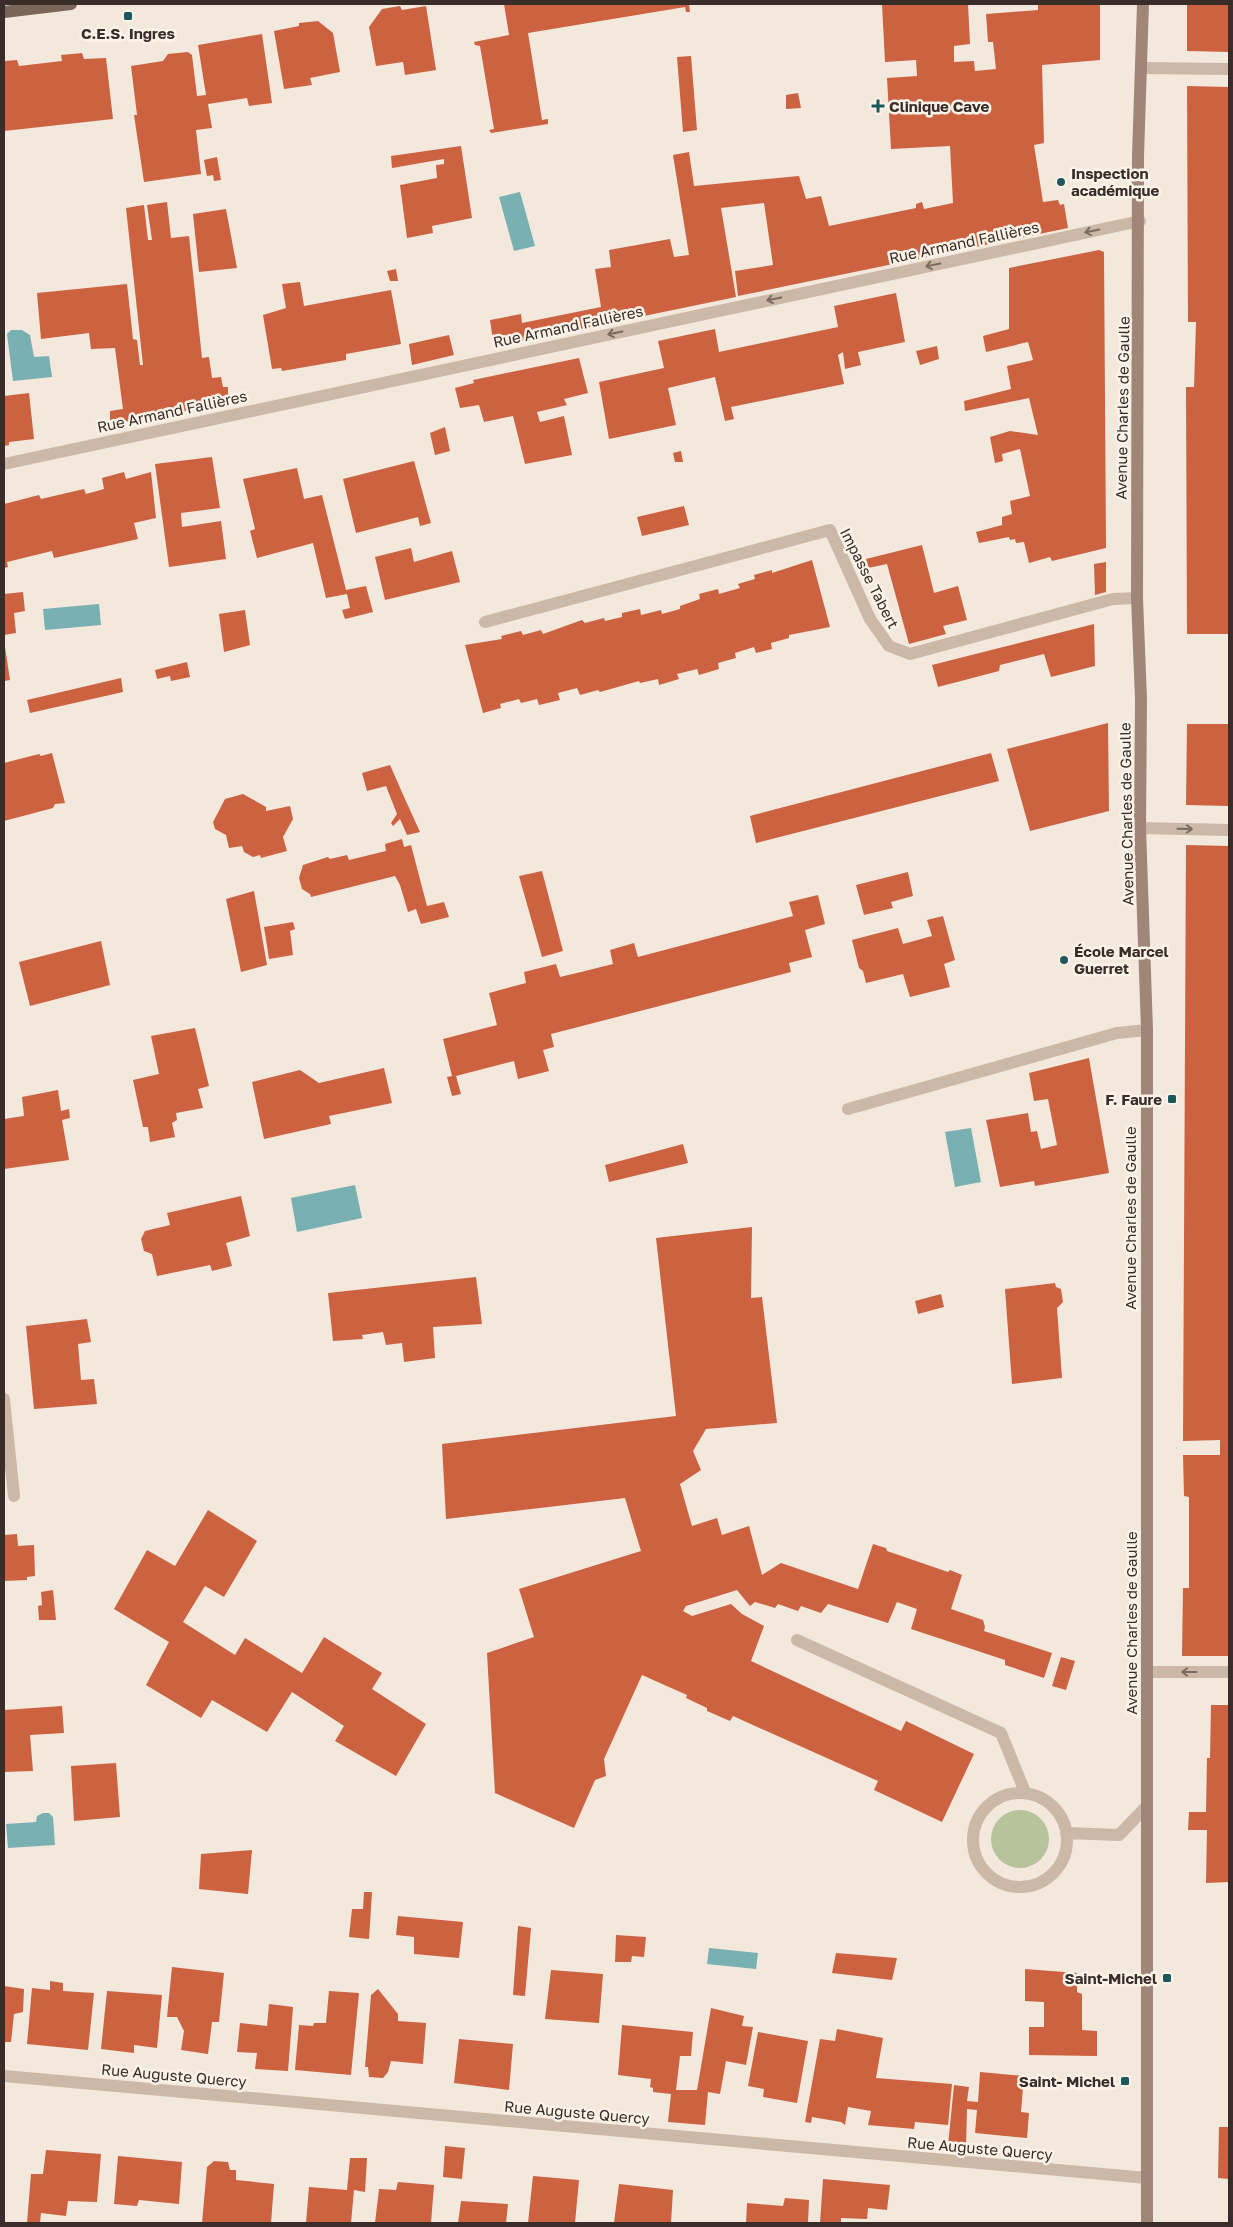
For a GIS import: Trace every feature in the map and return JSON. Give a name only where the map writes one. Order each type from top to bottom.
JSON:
[{"type":"main road","points":[[4,12],[71,4]]},
{"type":"street","name":"Avenue Charles de Gaulle","points":[[1143,4],[1138,156],[1140,221],[1137,598],[1141,699],[1140,828],[1147,1030],[1147,2223]]},
{"type":"street","points":[[1142,68],[1229,69]]},
{"type":"street","name":"Rue Armand Fallières","points":[[4,464],[1140,221]]},
{"type":"street","name":"Impasse Tabert","points":[[485,622],[830,530],[870,619],[889,646],[910,654],[1113,599],[1137,598]]},
{"type":"street","points":[[1140,828],[1229,830]]},
{"type":"street","points":[[848,1109],[1117,1033],[1147,1030]]},
{"type":"street","points":[[4,1399],[14,1496]]},
{"type":"street","points":[[797,1640],[1001,1733],[1025,1792]]},
{"type":"street","points":[[1148,1672],[1229,1672]]},
{"type":"street","points":[[1025,1792],[1040,1797],[1052,1806],[1062,1818],[1066,1832],[1066,1848],[1061,1863],[1050,1875],[1037,1884],[1022,1887],[1006,1884],[992,1878],[981,1867],[974,1852],[972,1837],[976,1822],[984,1809],[996,1799],[1010,1794],[1025,1792]]},
{"type":"street","points":[[1066,1832],[1119,1835],[1146,1806]]},
{"type":"street","name":"Rue Auguste Quercy","points":[[4,2076],[1147,2178]]},
{"type":"green space","points":[[1020,1810],[1031,1812],[1041,1818],[1047,1828],[1049,1839],[1047,1850],[1041,1860],[1031,1866],[1020,1868],[1009,1866],[999,1860],[993,1850],[991,1839],[993,1828],[999,1818],[1009,1812]]},
{"type":"water","points":[[520,192],[535,246],[514,251],[499,197]]},
{"type":"water","points":[[11,330],[22,330],[30,335],[34,357],[49,356],[52,377],[13,381],[7,334]]},
{"type":"water","points":[[99,604],[101,625],[45,630],[43,609]]},
{"type":"water","points":[[971,1128],[981,1182],[955,1187],[945,1132]]},
{"type":"water","points":[[355,1185],[362,1218],[297,1232],[291,1198]]},
{"type":"water","points":[[49,1813],[53,1817],[55,1845],[8,1848],[6,1824],[36,1822],[37,1816]]},
{"type":"water","points":[[709,1948],[758,1953],[756,1969],[707,1964]]},
{"type":"building","points":[[504,4],[689,4],[690,12],[686,12],[685,7],[528,33],[542,120],[548,119],[548,124],[491,133],[489,130],[494,129],[480,46],[475,45],[474,42],[509,35]]},
{"type":"building","points":[[882,4],[968,4],[970,44],[954,46],[954,62],[974,61],[975,71],[996,69],[993,42],[988,42],[986,14],[1038,10],[1038,4],[1100,4],[1100,60],[1042,65],[1044,143],[1034,145],[1043,202],[1058,200],[1060,205],[1064,204],[1068,228],[738,296],[735,271],[773,265],[764,203],[721,208],[736,297],[494,347],[490,320],[521,314],[522,323],[601,307],[595,269],[611,267],[609,250],[670,239],[674,257],[689,255],[673,155],[689,152],[694,186],[799,176],[806,199],[821,196],[829,226],[916,208],[916,204],[922,202],[924,209],[953,203],[950,146],[891,149],[887,78],[917,76],[916,60],[885,62]]},
{"type":"building","points":[[1187,4],[1229,4],[1229,52],[1187,51]]},
{"type":"building","points":[[400,6],[402,10],[426,6],[436,70],[405,75],[403,62],[376,66],[369,27],[382,9]]},
{"type":"building","points":[[318,21],[333,33],[340,72],[310,78],[312,85],[284,89],[274,31],[299,26],[299,23]]},
{"type":"building","points":[[262,34],[272,103],[249,106],[247,98],[208,104],[212,128],[196,130],[201,174],[144,182],[134,115],[137,115],[131,66],[163,61],[168,54],[188,52],[192,55],[197,96],[206,95],[198,45]]},
{"type":"building","points":[[82,53],[84,59],[106,58],[113,119],[4,131],[4,61],[17,60],[19,66],[62,61],[61,55]]},
{"type":"building","points":[[691,56],[697,130],[683,132],[677,57]]},
{"type":"building","points":[[1187,86],[1229,87],[1229,634],[1187,634],[1186,387],[1194,387],[1196,322],[1188,322]]},
{"type":"building","points":[[798,93],[801,108],[786,109],[786,95]]},
{"type":"building","points":[[461,146],[472,218],[432,226],[433,233],[407,238],[400,185],[437,178],[436,165],[444,164],[444,159],[392,168],[391,156]]},
{"type":"building","points":[[217,157],[221,180],[214,181],[213,175],[207,176],[204,160]]},
{"type":"building","points":[[167,202],[171,238],[189,236],[202,358],[209,357],[212,378],[221,377],[223,387],[228,387],[228,396],[214,400],[214,405],[129,423],[127,421],[110,422],[110,411],[123,409],[115,348],[91,349],[89,333],[41,339],[37,293],[127,284],[133,339],[137,340],[140,365],[143,365],[126,208],[144,205],[148,240],[152,240],[147,205]]},
{"type":"building","points":[[226,209],[237,268],[199,272],[193,214]]},
{"type":"building","points":[[1099,250],[1104,252],[1106,548],[1052,561],[1050,557],[1029,563],[1024,542],[1016,543],[1015,539],[1010,540],[1009,537],[979,543],[976,532],[1002,525],[1002,517],[1012,514],[1010,501],[1030,496],[1020,449],[1002,454],[1003,461],[995,463],[990,437],[1010,431],[1038,435],[1029,398],[965,411],[964,401],[1011,389],[1007,366],[1033,360],[1028,342],[986,352],[983,336],[1009,329],[1009,268]]},
{"type":"building","points":[[396,269],[398,281],[390,281],[387,271]]},
{"type":"building","points":[[300,282],[304,306],[391,290],[401,344],[346,354],[346,360],[282,371],[281,368],[272,369],[263,315],[286,308],[282,284]]},
{"type":"building","points":[[896,293],[905,342],[858,352],[861,365],[845,369],[843,352],[838,355],[844,384],[731,407],[734,419],[725,421],[715,377],[668,388],[676,425],[609,439],[599,382],[664,368],[658,341],[715,329],[719,352],[838,327],[834,306]]},
{"type":"building","points":[[449,335],[454,355],[412,365],[409,344]]},
{"type":"building","points":[[937,346],[939,359],[920,365],[916,351]]},
{"type":"building","points":[[579,358],[588,393],[564,399],[567,405],[537,412],[540,422],[564,416],[572,455],[525,464],[513,416],[484,422],[479,405],[460,408],[455,388],[474,383],[473,380]]},
{"type":"building","points":[[29,393],[34,439],[9,442],[9,445],[4,446],[4,396]]},
{"type":"building","points":[[445,427],[450,451],[435,455],[430,433]]},
{"type":"building","points":[[681,451],[683,462],[675,462],[673,453]]},
{"type":"building","points":[[212,457],[220,508],[181,513],[182,527],[221,521],[226,559],[169,567],[155,464]]},
{"type":"building","points":[[414,461],[431,523],[420,526],[418,517],[356,533],[343,479]]},
{"type":"building","points":[[297,468],[304,499],[322,495],[346,590],[366,586],[373,612],[345,619],[342,610],[350,608],[347,594],[326,598],[313,543],[257,558],[250,531],[255,529],[243,479]]},
{"type":"building","points":[[124,472],[126,479],[151,472],[156,518],[134,523],[138,539],[54,558],[52,551],[7,562],[8,567],[4,568],[4,504],[39,495],[41,499],[84,489],[86,494],[104,489],[102,478]]},
{"type":"building","points":[[684,506],[689,525],[642,536],[637,517]]},
{"type":"building","points":[[922,545],[934,593],[958,586],[967,620],[943,626],[946,634],[909,644],[887,564],[868,568],[866,559]]},
{"type":"building","points":[[411,548],[414,562],[452,551],[460,582],[385,600],[375,557]]},
{"type":"building","points":[[812,560],[830,627],[789,635],[789,638],[771,643],[772,649],[756,653],[754,647],[735,653],[736,658],[718,663],[719,669],[699,675],[697,669],[677,674],[679,679],[659,685],[658,679],[640,683],[639,681],[600,692],[598,690],[580,695],[577,688],[558,693],[560,700],[539,705],[537,699],[521,703],[519,699],[500,704],[501,708],[483,713],[465,645],[502,639],[501,636],[521,631],[523,635],[541,630],[543,634],[582,620],[585,623],[604,618],[605,621],[622,617],[622,613],[640,609],[641,615],[661,610],[662,614],[680,609],[680,606],[700,599],[699,594],[718,589],[719,594],[740,588],[738,584],[755,579],[754,575],[772,570],[772,573]]},
{"type":"building","points":[[1106,562],[1106,592],[1095,595],[1094,564]]},
{"type":"building","points":[[23,592],[25,611],[14,613],[16,633],[4,635],[4,594]]},
{"type":"building","points":[[245,610],[250,645],[224,652],[219,614]]},
{"type":"building","points":[[1094,624],[1095,666],[1051,677],[1044,654],[1000,665],[999,671],[938,687],[932,665]]},
{"type":"building","points":[[4,648],[10,680],[4,681]]},
{"type":"building","points":[[187,662],[190,677],[171,681],[170,676],[157,679],[155,670]]},
{"type":"building","points":[[121,678],[123,692],[30,713],[27,700]]},
{"type":"building","points":[[1108,723],[1109,811],[1030,831],[1007,749]]},
{"type":"building","points":[[1187,724],[1229,724],[1229,806],[1186,805]]},
{"type":"building","points":[[52,753],[65,803],[55,804],[53,808],[4,821],[4,763],[39,754],[41,756]]},
{"type":"building","points":[[991,753],[999,781],[756,843],[750,816]]},
{"type":"building","points":[[390,765],[420,832],[407,835],[400,819],[393,826],[391,823],[397,814],[386,786],[367,791],[362,773]]},
{"type":"building","points":[[243,794],[266,807],[266,811],[290,806],[293,819],[283,837],[287,851],[261,858],[260,855],[253,857],[244,852],[242,846],[229,848],[226,835],[215,829],[213,822],[225,799]]},
{"type":"building","points":[[402,839],[404,847],[411,845],[427,906],[444,902],[449,917],[421,924],[416,909],[408,912],[400,885],[395,876],[311,897],[310,894],[302,889],[299,878],[303,865],[328,857],[330,859],[347,855],[349,860],[386,851],[385,844]]},
{"type":"building","points":[[1186,845],[1229,846],[1229,1656],[1182,1656],[1183,1588],[1189,1588],[1189,1497],[1184,1496],[1183,1455],[1220,1455],[1220,1440],[1183,1441]]},
{"type":"building","points":[[542,871],[563,951],[542,957],[519,876]]},
{"type":"building","points":[[908,872],[913,896],[891,902],[893,908],[864,915],[856,885]]},
{"type":"building","points":[[254,891],[267,965],[241,972],[226,899]]},
{"type":"building","points":[[818,895],[825,924],[805,930],[812,957],[789,963],[791,972],[551,1034],[554,1047],[543,1050],[549,1071],[518,1079],[514,1061],[456,1076],[461,1094],[452,1096],[447,1077],[452,1076],[443,1039],[497,1025],[489,993],[526,983],[524,972],[556,964],[560,977],[613,964],[610,950],[634,943],[638,957],[793,916],[789,902]]},
{"type":"building","points":[[943,916],[955,960],[944,964],[950,987],[910,997],[903,974],[866,983],[863,971],[859,968],[852,940],[898,928],[903,944],[932,936],[927,920]]},
{"type":"building","points":[[293,922],[295,929],[290,931],[293,955],[269,959],[264,927]]},
{"type":"building","points":[[101,941],[110,985],[30,1006],[19,962]]},
{"type":"building","points":[[195,1028],[209,1086],[198,1089],[203,1108],[176,1113],[177,1120],[172,1123],[175,1137],[150,1142],[148,1127],[143,1127],[133,1080],[159,1074],[151,1036]]},
{"type":"building","points":[[1089,1058],[1109,1173],[1035,1186],[1034,1181],[1000,1187],[986,1120],[1028,1113],[1031,1132],[1037,1131],[1041,1149],[1057,1145],[1048,1099],[1034,1101],[1029,1073]]},
{"type":"building","points":[[384,1068],[392,1103],[329,1116],[331,1124],[264,1139],[252,1082],[300,1070],[319,1083]]},
{"type":"building","points":[[58,1090],[61,1111],[69,1109],[70,1118],[62,1120],[69,1160],[4,1169],[4,1119],[24,1116],[22,1097]]},
{"type":"building","points":[[683,1144],[688,1163],[609,1182],[605,1165]]},
{"type":"building","points":[[241,1196],[250,1236],[226,1243],[232,1266],[212,1271],[210,1265],[157,1276],[152,1254],[144,1251],[141,1239],[145,1231],[170,1225],[167,1213]]},
{"type":"building","points":[[752,1227],[751,1298],[762,1297],[777,1423],[706,1429],[693,1451],[701,1470],[680,1484],[692,1526],[717,1518],[722,1535],[749,1526],[762,1575],[781,1563],[858,1589],[873,1544],[886,1548],[887,1551],[948,1572],[950,1570],[962,1575],[951,1609],[983,1620],[984,1631],[1052,1653],[1044,1678],[1005,1665],[1005,1660],[911,1629],[917,1609],[897,1602],[888,1623],[828,1604],[821,1613],[801,1606],[798,1611],[778,1604],[775,1608],[755,1602],[750,1606],[737,1590],[686,1606],[683,1611],[692,1616],[731,1604],[742,1614],[764,1626],[751,1661],[901,1731],[906,1721],[974,1754],[942,1822],[874,1790],[878,1781],[733,1716],[730,1721],[707,1711],[707,1708],[686,1698],[687,1695],[642,1675],[604,1759],[606,1776],[595,1780],[574,1828],[495,1793],[487,1653],[534,1637],[519,1589],[641,1551],[625,1498],[446,1519],[442,1444],[676,1416],[656,1238]]},
{"type":"building","points":[[476,1277],[482,1324],[433,1327],[435,1358],[404,1362],[402,1343],[386,1345],[383,1332],[362,1335],[363,1339],[333,1341],[328,1293]]},
{"type":"building","points":[[1055,1283],[1056,1287],[1061,1289],[1063,1302],[1057,1308],[1062,1378],[1012,1384],[1005,1289]]},
{"type":"building","points":[[941,1294],[944,1307],[918,1314],[915,1301]]},
{"type":"building","points":[[87,1319],[91,1342],[78,1344],[81,1380],[94,1379],[97,1404],[34,1409],[26,1326]]},
{"type":"building","points":[[208,1510],[257,1541],[224,1597],[205,1586],[183,1622],[235,1655],[245,1638],[302,1673],[324,1637],[382,1673],[372,1689],[426,1724],[396,1776],[335,1741],[344,1726],[292,1692],[267,1732],[212,1700],[201,1718],[146,1685],[169,1642],[114,1609],[147,1550],[175,1566]]},
{"type":"building","points":[[17,1534],[18,1546],[34,1545],[35,1576],[27,1577],[27,1580],[4,1581],[4,1535]]},
{"type":"building","points":[[53,1590],[56,1620],[39,1620],[38,1606],[42,1605],[41,1592]]},
{"type":"building","points":[[1061,1657],[1075,1661],[1066,1690],[1052,1686]]},
{"type":"building","points":[[1211,1705],[1229,1705],[1229,1882],[1206,1883],[1207,1830],[1188,1830],[1189,1812],[1206,1812],[1207,1758],[1210,1758]]},
{"type":"building","points":[[62,1706],[64,1733],[30,1735],[33,1771],[4,1772],[4,1710]]},
{"type":"building","points":[[116,1763],[120,1817],[74,1821],[71,1766]]},
{"type":"building","points":[[252,1850],[248,1894],[199,1889],[201,1854]]},
{"type":"building","points":[[364,1892],[372,1892],[369,1939],[349,1937],[352,1909],[363,1909]]},
{"type":"building","points":[[398,1916],[463,1922],[459,1958],[414,1954],[414,1937],[396,1935]]},
{"type":"building","points":[[518,1926],[531,1928],[525,1996],[513,1995]]},
{"type":"building","points":[[616,1935],[646,1937],[644,1957],[632,1956],[631,1962],[615,1962]]},
{"type":"building","points":[[836,1953],[897,1958],[892,1980],[832,1973]]},
{"type":"building","points":[[172,1967],[224,1973],[219,2022],[212,2022],[208,2054],[181,2050],[184,2031],[177,2017],[167,2017]]},
{"type":"building","points":[[1025,1969],[1077,1973],[1077,1992],[1082,1994],[1082,2030],[1097,2031],[1097,2056],[1029,2055],[1029,2027],[1044,2027],[1044,2002],[1025,2001]]},
{"type":"building","points":[[551,1970],[603,1974],[599,2023],[545,2019]]},
{"type":"building","points":[[50,1981],[63,1983],[63,1991],[94,1993],[88,2050],[27,2044],[32,1988],[50,1990]]},
{"type":"building","points":[[4,1986],[24,1989],[23,2012],[14,2014],[11,2042],[4,2042]]},
{"type":"building","points":[[378,1989],[398,2014],[398,2021],[426,2023],[423,2064],[391,2061],[388,2072],[383,2078],[369,2077],[368,2067],[365,2067],[371,1995]]},
{"type":"building","points":[[107,1991],[162,1995],[157,2048],[134,2045],[134,2053],[101,2049]]},
{"type":"building","points":[[329,1991],[359,1993],[351,2075],[295,2070],[299,2025],[313,2026],[314,2023],[326,2023]]},
{"type":"building","points":[[269,2004],[293,2007],[288,2071],[255,2069],[257,2053],[237,2052],[240,2023],[267,2026]]},
{"type":"building","points":[[711,2008],[744,2016],[742,2026],[753,2027],[746,2065],[726,2061],[720,2094],[708,2092],[705,2125],[668,2122],[671,2094],[653,2092],[653,2088],[650,2087],[651,2079],[618,2075],[622,2025],[693,2032],[691,2056],[680,2056],[676,2090],[697,2090]]},
{"type":"building","points":[[837,2029],[883,2038],[876,2078],[952,2084],[948,2125],[915,2122],[914,2129],[868,2125],[871,2111],[848,2107],[845,2125],[841,2122],[812,2117],[811,2123],[805,2122],[820,2039],[835,2041]]},
{"type":"building","points":[[758,2032],[808,2041],[797,2103],[763,2097],[764,2089],[748,2086]]},
{"type":"building","points":[[459,2039],[513,2044],[509,2090],[454,2083]]},
{"type":"building","points":[[980,2072],[1024,2076],[1021,2112],[1029,2113],[1027,2138],[975,2133],[977,2110],[967,2109],[966,2147],[948,2146],[954,2085],[969,2087],[967,2101],[978,2102]]},
{"type":"building","points":[[1219,2127],[1229,2127],[1229,2179],[1218,2178]]},
{"type":"building","points":[[445,2146],[465,2148],[462,2179],[443,2177]]},
{"type":"building","points":[[46,2150],[101,2154],[97,2202],[68,2201],[66,2216],[41,2213],[40,2223],[27,2223],[31,2174],[43,2174]]},
{"type":"building","points":[[118,2156],[182,2162],[179,2204],[139,2200],[137,2206],[114,2204]]},
{"type":"building","points":[[350,2158],[367,2158],[365,2192],[354,2190],[351,2223],[306,2223],[309,2187],[347,2190]]},
{"type":"building","points":[[214,2161],[228,2162],[230,2170],[236,2170],[236,2180],[274,2184],[271,2223],[202,2223],[207,2167]]},
{"type":"building","points":[[533,2176],[579,2180],[575,2223],[528,2223]]},
{"type":"building","points":[[823,2179],[890,2185],[887,2210],[868,2208],[867,2219],[841,2218],[841,2223],[820,2223]]},
{"type":"building","points":[[398,2182],[434,2185],[431,2223],[375,2223],[379,2189],[396,2190]]},
{"type":"building","points":[[619,2184],[673,2190],[671,2223],[614,2223]]},
{"type":"building","points":[[785,2198],[809,2200],[808,2223],[746,2223],[747,2203],[783,2206]]},
{"type":"building","points":[[461,2201],[508,2204],[506,2223],[458,2223]]},
{"type":"place","name":"C.E.S. Ingres","points":[[128,16]]},
{"type":"place","name":"Clinique Cave","points":[[878,106]]},
{"type":"place","name":"Inspection académique","points":[[1061,182]]},
{"type":"place","name":"École Marcel Guerret","points":[[1064,960]]},
{"type":"place","name":"F. Faure","points":[[1172,1099]]},
{"type":"place","name":"Saint-Michel","points":[[1167,1978]]},
{"type":"place","name":"Saint- Michel","points":[[1125,2081]]}]
